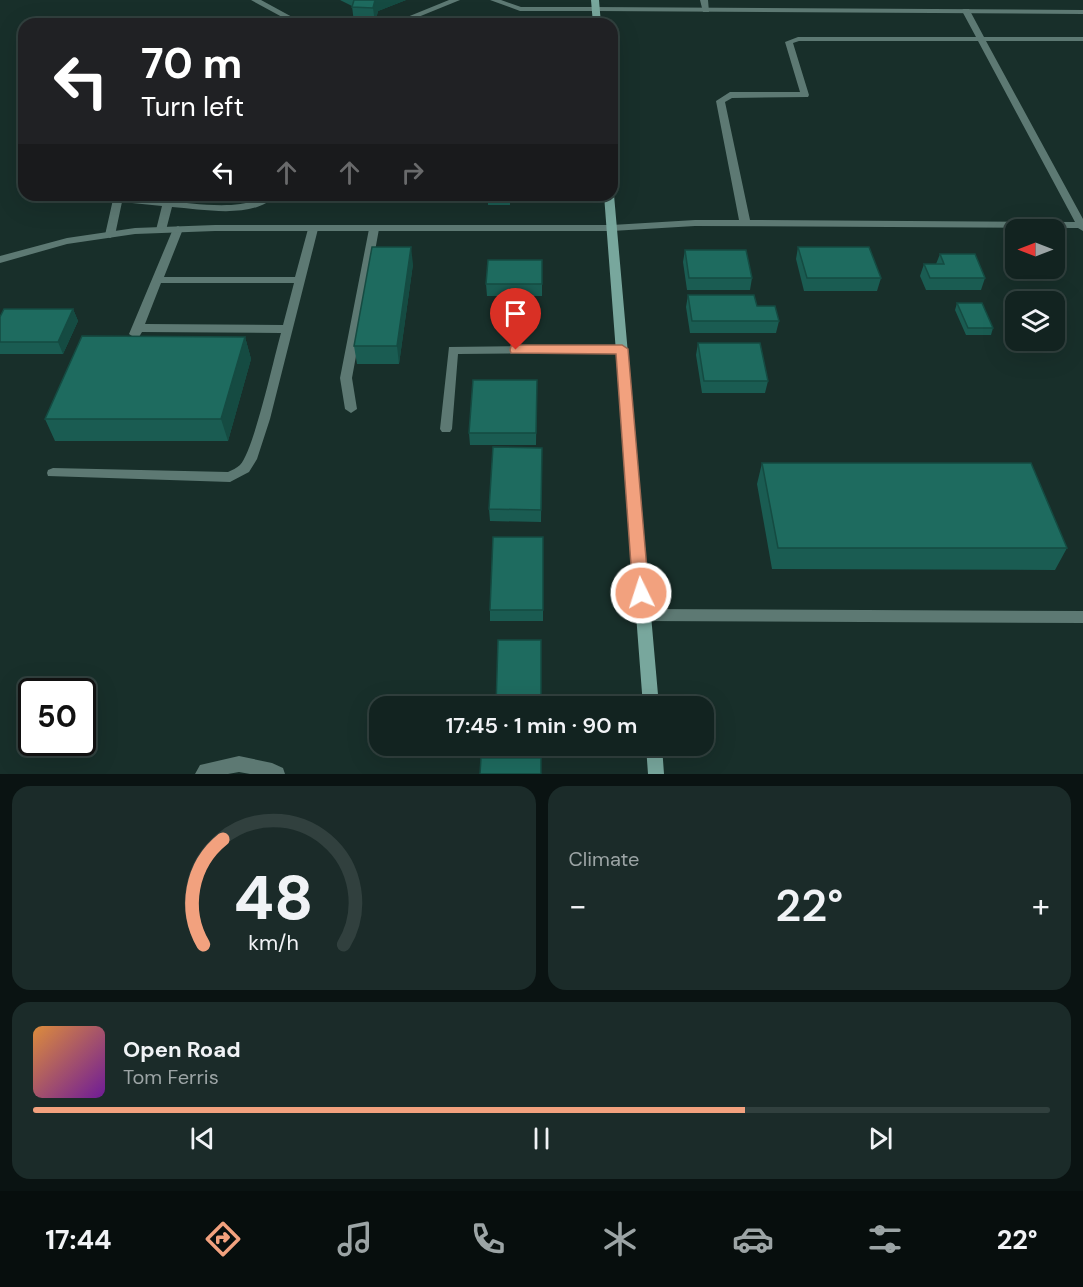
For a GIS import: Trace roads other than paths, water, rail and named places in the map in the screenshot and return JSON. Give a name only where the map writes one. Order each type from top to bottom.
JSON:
[{"type":"main road","points":[[595,0],[597,18]]},
{"type":"main road","points":[[610,201],[650,696]]},
{"type":"main road","points":[[655,756],[656,774]]},
{"type":"street","points":[[255,0],[290,18]]},
{"type":"street","points":[[410,18],[456,0]]},
{"type":"street","points":[[494,0],[520,9],[1083,12]]},
{"type":"street","points":[[704,0],[706,10]]},
{"type":"street","points":[[0,260],[56,243],[161,230],[612,228],[695,223],[1083,226],[966,11]]},
{"type":"street","points":[[745,223],[720,101],[730,95],[805,95],[789,42],[798,39],[1083,39]]},
{"type":"street","points":[[110,235],[117,201]]},
{"type":"street","points":[[147,201],[237,208],[262,204],[265,201]]},
{"type":"street","points":[[161,230],[168,204]]},
{"type":"street","points":[[53,473],[231,477],[244,469],[251,459],[264,419],[313,229]]},
{"type":"street","points":[[351,409],[346,378],[374,229]]},
{"type":"street","points":[[131,346],[178,230]]},
{"type":"street","points":[[158,280],[299,280]]},
{"type":"street","points":[[138,328],[286,329]]},
{"type":"street","points":[[446,429],[453,350],[622,349]]},
{"type":"street","points":[[643,615],[1083,617]]},
{"type":"street","points":[[203,774],[206,771],[239,764],[277,774]]}]
